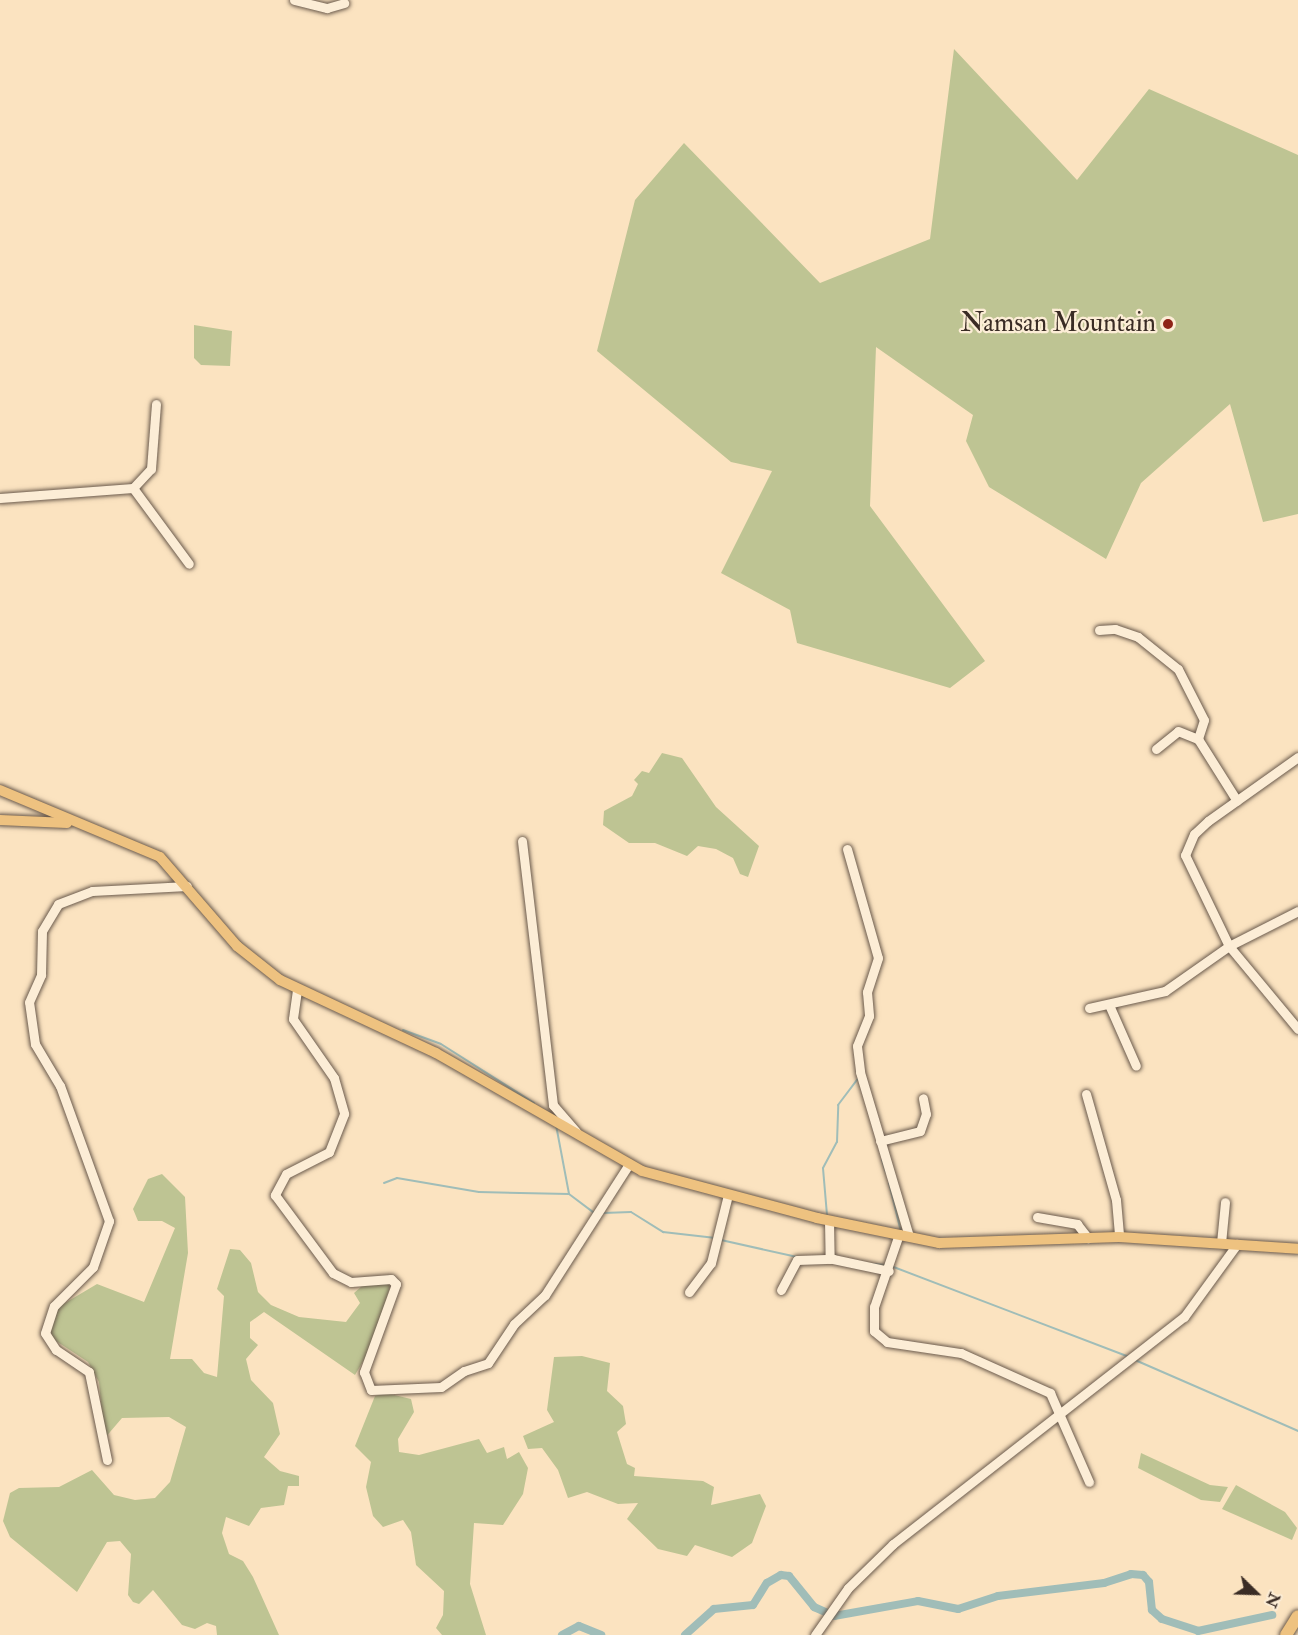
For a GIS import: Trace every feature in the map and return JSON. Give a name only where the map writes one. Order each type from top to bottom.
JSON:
[{"type":"highway","points":[[1286,1635],[1298,1616]]},
{"type":"main road","points":[[0,790],[73,824],[143,848],[172,866],[237,946],[297,990],[436,1053],[587,1144],[629,1164],[728,1195],[827,1220],[963,1245],[1119,1237],[1298,1249]]},
{"type":"main road","points":[[0,820],[73,824]]},
{"type":"street","points":[[294,0],[327,8],[344,3]]},
{"type":"street","points":[[0,498],[133,488],[151,469],[156,404]]},
{"type":"street","points":[[133,488],[189,564]]},
{"type":"street","points":[[1099,630],[1115,628],[1138,638],[1178,669],[1204,720],[1198,740]]},
{"type":"street","points":[[1156,749],[1178,731],[1198,740],[1237,801]]},
{"type":"street","points":[[1298,757],[1194,834],[1185,855],[1229,946],[1298,1029]]},
{"type":"street","points":[[522,841],[553,1105],[587,1144]]},
{"type":"street","points":[[847,849],[878,958],[867,992],[869,1016],[857,1046],[861,1075],[903,1235],[873,1315],[879,1338],[981,1360],[1050,1393],[1089,1482]]},
{"type":"street","points":[[106,1460],[89,1372],[56,1350],[45,1333],[54,1306],[93,1267],[109,1221],[60,1086],[35,1044],[29,1002],[41,975],[42,931],[58,904],[92,891],[187,886]]},
{"type":"street","points":[[1089,1008],[1110,1007],[1165,991],[1229,946],[1298,911]]},
{"type":"street","points":[[297,990],[293,1019],[334,1078],[344,1114],[329,1152],[286,1174],[275,1195],[333,1273],[351,1281],[391,1279],[396,1284],[364,1372],[371,1390],[441,1387],[488,1363],[504,1337],[545,1294],[629,1164]]},
{"type":"street","points":[[1110,1007],[1136,1066]]},
{"type":"street","points":[[1086,1094],[1116,1200],[1119,1237]]},
{"type":"street","points":[[880,1141],[920,1131],[926,1114],[923,1098]]},
{"type":"street","points":[[688,1292],[711,1263],[728,1195]]},
{"type":"street","points":[[1221,1243],[1225,1203]]},
{"type":"street","points":[[1037,1217],[1077,1224],[1088,1238]]},
{"type":"street","points":[[827,1220],[830,1259]]},
{"type":"street","points":[[815,1635],[830,1614],[893,1544],[1184,1317],[1237,1244]]},
{"type":"street","points":[[781,1290],[797,1260],[830,1259],[891,1267]]},
{"type":"green space","points":[[954,49],[1077,180],[1149,89],[1298,155],[1298,514],[1263,522],[1230,404],[1141,483],[1106,559],[989,487],[966,441],[973,415],[876,347],[870,506],[985,661],[950,688],[797,643],[790,610],[721,573],[772,471],[731,462],[597,351],[635,200],[684,143],[820,283],[930,239]]},
{"type":"green space","points":[[194,325],[232,331],[230,366],[201,365],[194,358]]},
{"type":"green space","points":[[662,753],[682,758],[716,807],[759,846],[748,877],[740,874],[733,858],[716,849],[698,846],[687,856],[655,843],[629,843],[603,825],[604,811],[632,796],[638,784],[634,780],[642,771],[649,773]]},
{"type":"green space","points":[[162,1174],[185,1197],[188,1253],[170,1359],[192,1359],[204,1373],[217,1377],[224,1296],[217,1289],[230,1249],[240,1250],[251,1263],[258,1292],[271,1305],[299,1317],[346,1322],[360,1303],[354,1293],[362,1286],[387,1282],[390,1287],[371,1348],[355,1375],[264,1312],[250,1322],[250,1338],[258,1345],[246,1359],[251,1380],[273,1403],[280,1434],[264,1457],[280,1471],[299,1476],[299,1486],[288,1486],[284,1505],[261,1508],[249,1526],[226,1517],[222,1533],[229,1554],[243,1561],[253,1577],[279,1635],[217,1635],[216,1626],[207,1623],[195,1629],[182,1625],[153,1590],[139,1604],[133,1602],[128,1595],[131,1554],[120,1541],[107,1542],[77,1592],[10,1537],[3,1521],[10,1493],[19,1488],[59,1487],[92,1470],[114,1495],[135,1500],[155,1498],[170,1482],[186,1427],[169,1417],[122,1418],[104,1439],[99,1382],[88,1362],[53,1339],[49,1326],[60,1306],[97,1284],[144,1302],[175,1228],[162,1221],[138,1221],[133,1209],[148,1179]]},
{"type":"green space","points":[[582,1356],[610,1363],[607,1391],[623,1406],[626,1424],[617,1432],[627,1464],[635,1468],[634,1476],[703,1481],[714,1487],[711,1505],[760,1494],[766,1506],[752,1543],[732,1557],[695,1545],[687,1556],[658,1549],[627,1519],[638,1503],[618,1504],[587,1492],[568,1498],[558,1470],[542,1448],[528,1449],[523,1436],[554,1422],[547,1410],[554,1357]]},
{"type":"green space","points":[[386,1393],[411,1399],[414,1412],[398,1439],[399,1452],[419,1455],[479,1439],[487,1453],[504,1447],[507,1459],[519,1452],[528,1468],[523,1494],[503,1525],[474,1523],[470,1584],[486,1635],[442,1635],[436,1628],[443,1615],[444,1591],[416,1565],[411,1532],[403,1520],[383,1527],[373,1516],[366,1487],[371,1462],[355,1446],[375,1396]]},
{"type":"green space","points":[[1141,1453],[1210,1485],[1228,1487],[1220,1502],[1201,1500],[1138,1468]]},
{"type":"green space","points":[[1236,1485],[1285,1512],[1297,1528],[1292,1540],[1222,1509]]},
{"type":"waterway","points":[[863,1041],[871,1021]]},
{"type":"waterway","points":[[403,1030],[441,1044],[534,1103]]},
{"type":"waterway","points":[[827,1215],[823,1168],[837,1142],[838,1105],[859,1077]]},
{"type":"waterway","points":[[556,1125],[569,1194],[594,1213]]},
{"type":"waterway","points":[[882,1160],[886,1172]]},
{"type":"waterway","points":[[384,1183],[397,1178],[479,1192],[569,1194]]},
{"type":"waterway","points":[[889,1183],[901,1232]]},
{"type":"waterway","points":[[603,1213],[631,1212],[663,1232],[716,1238]]},
{"type":"waterway","points":[[721,1240],[797,1257]]},
{"type":"waterway","points":[[874,1264],[886,1265]]},
{"type":"waterway","points":[[891,1266],[1127,1356]]},
{"type":"waterway","points":[[1135,1360],[1298,1431]]},
{"type":"waterway","points":[[685,1635],[714,1609],[753,1605],[767,1583],[781,1575],[789,1576],[814,1607],[834,1616],[918,1601],[958,1609],[998,1596],[1104,1583],[1131,1574],[1143,1575],[1149,1582],[1152,1610],[1162,1619],[1198,1631],[1272,1615]]},
{"type":"waterway","points":[[562,1635],[579,1626],[601,1635]]},
{"type":"place","name":"Namsan Mountain","points":[[1168,324]]}]
